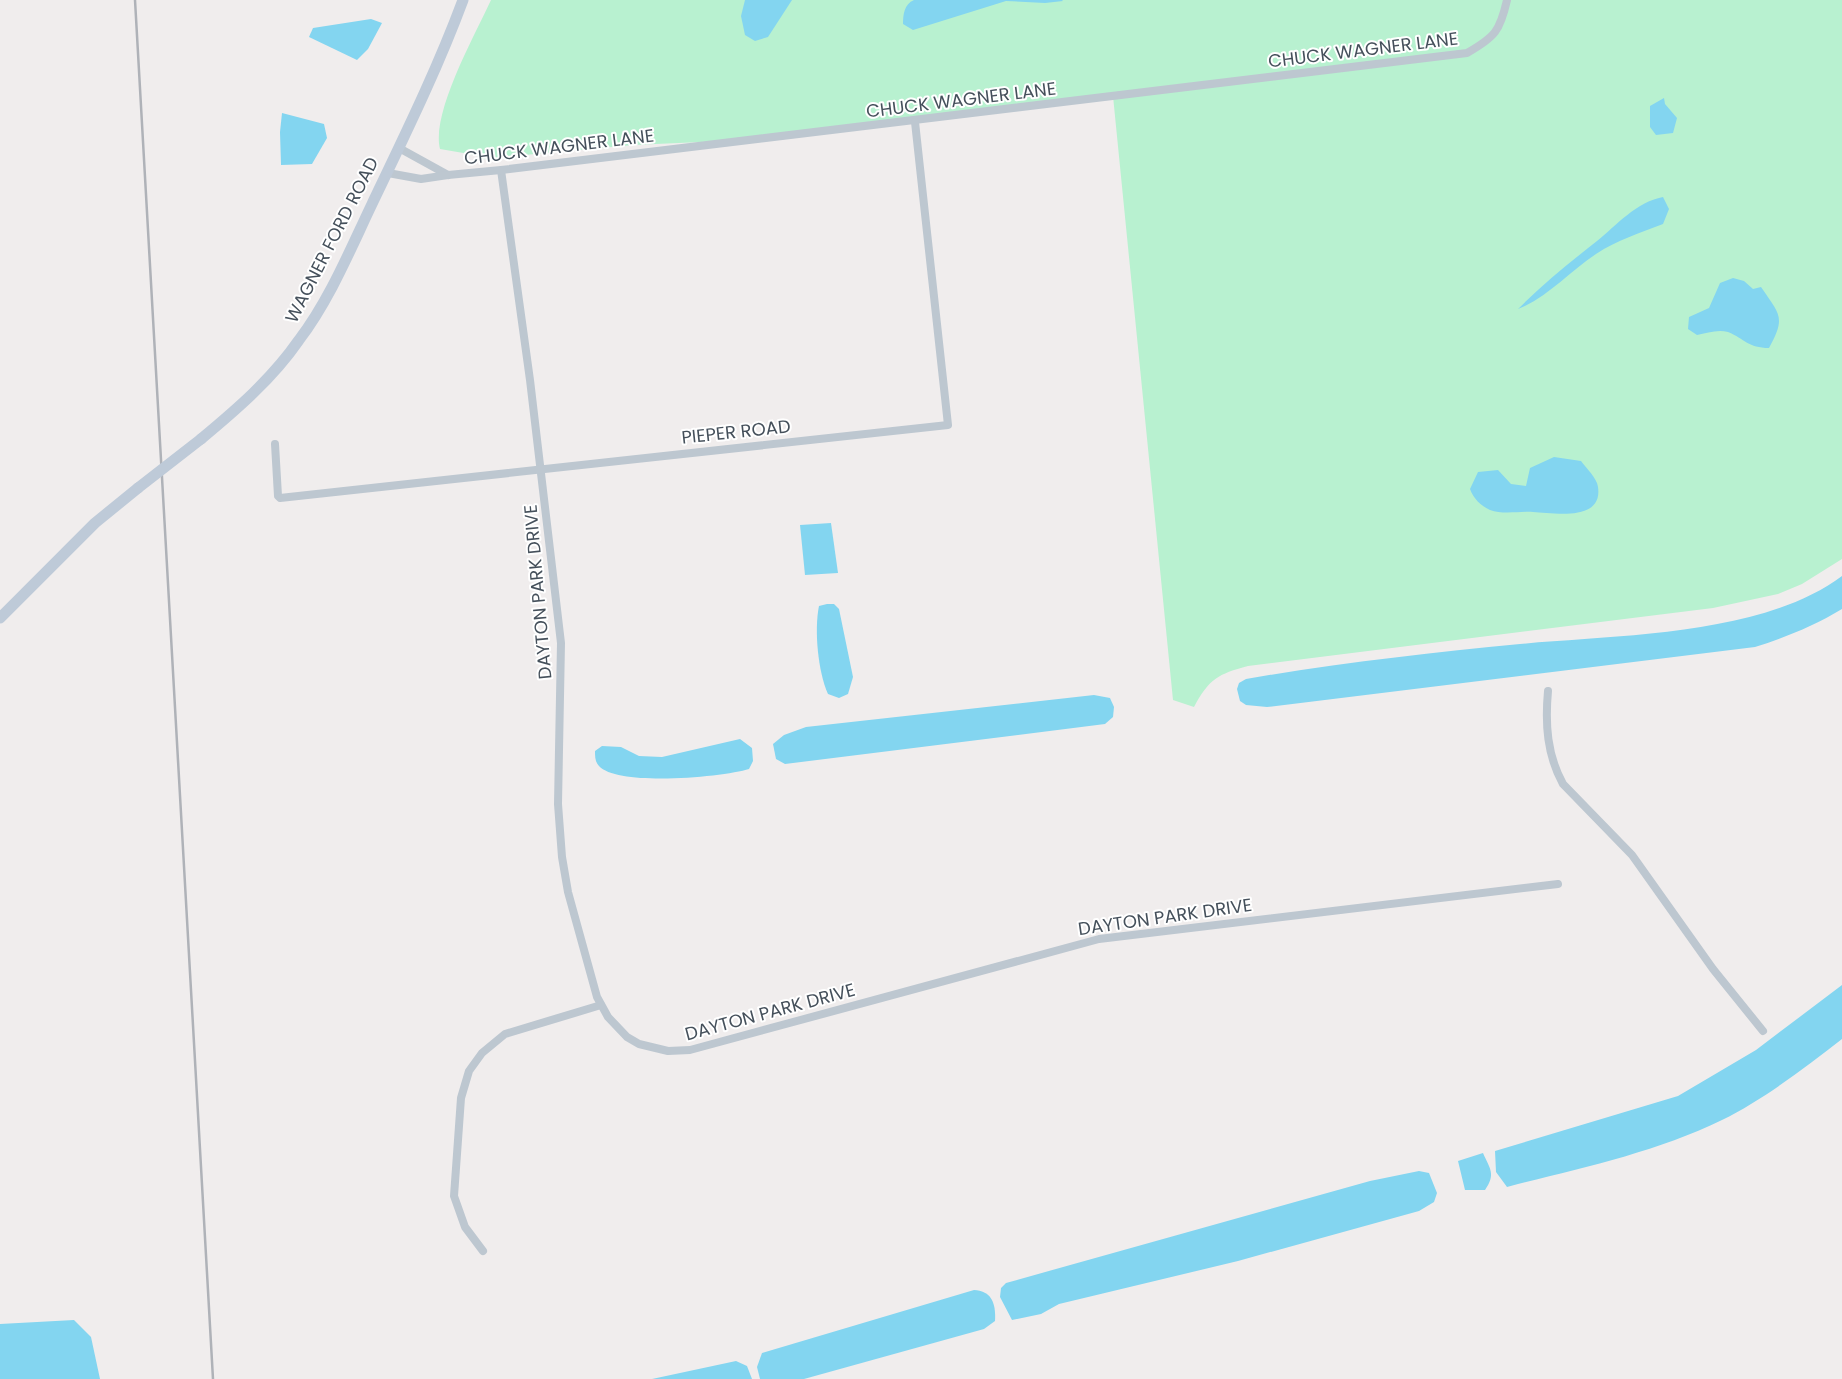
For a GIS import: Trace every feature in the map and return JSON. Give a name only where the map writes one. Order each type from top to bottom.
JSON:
[{"type":"main road","name":"WAGNER FORD ROAD","points":[[0,618],[95,523],[201,439],[250,397],[275,371],[300,340],[334,283],[388,173],[431,80],[463,0]]},
{"type":"street","name":"CHUCK WAGNER LANE","points":[[388,173],[421,179],[448,174],[501,170],[915,122],[1324,69],[1467,53],[1486,42],[1501,26],[1507,0]]},
{"type":"street","name":"PIEPER ROAD","points":[[275,444],[278,496],[280,498],[948,425],[915,122]]},
{"type":"street","points":[[399,148],[448,174]]},
{"type":"street","name":"DAYTON PARK DRIVE","points":[[501,170],[541,470],[561,643],[558,804],[562,857],[570,902],[601,1005],[618,1029],[639,1044],[668,1051],[684,1051],[1098,939],[1558,884]]},
{"type":"street","points":[[1548,691],[1546,716],[1550,749],[1563,784],[1632,855],[1713,969],[1763,1031]]},
{"type":"street","points":[[483,1250],[465,1227],[454,1196],[462,1098],[469,1072],[482,1053],[505,1034],[601,1005]]},
{"type":"green space","points":[[491,0],[1842,0],[1842,559],[1802,584],[1778,594],[1713,608],[1248,666],[1215,679],[1194,707],[1173,700],[1113,96],[769,139],[633,145],[482,159],[475,155],[440,149],[439,134],[442,115],[456,74]]},
{"type":"water","points":[[745,0],[792,0],[768,37],[755,41],[745,35],[741,16]]},
{"type":"water","points":[[914,0],[1063,1],[1045,3],[1006,1],[913,30],[903,24],[903,21],[906,7]]},
{"type":"water","points":[[371,19],[382,23],[368,49],[357,60],[309,37],[313,28]]},
{"type":"water","points":[[1664,98],[1665,104],[1677,118],[1673,133],[1656,135],[1650,127],[1650,106]]},
{"type":"water","points":[[282,113],[324,124],[327,138],[312,164],[281,165],[280,132]]},
{"type":"water","points":[[1663,197],[1669,209],[1663,224],[1604,249],[1539,298],[1518,309],[1556,274],[1627,215],[1644,204]]},
{"type":"water","points":[[1733,278],[1744,281],[1753,289],[1761,287],[1773,304],[1779,316],[1779,322],[1778,329],[1769,348],[1751,345],[1724,331],[1697,335],[1688,329],[1689,317],[1709,308],[1720,283]]},
{"type":"water","points":[[1554,457],[1581,461],[1591,473],[1598,487],[1598,498],[1593,506],[1585,511],[1564,514],[1500,512],[1490,510],[1484,506],[1475,499],[1471,492],[1470,489],[1478,472],[1498,470],[1511,484],[1526,486],[1530,468]]},
{"type":"water","points":[[831,523],[838,573],[805,575],[800,525]]},
{"type":"water","points":[[1842,576],[1842,609],[1800,631],[1755,647],[1267,707],[1246,705],[1240,701],[1237,689],[1239,683],[1246,679],[1349,663],[1520,644],[1643,634],[1731,622],[1772,611],[1809,596]]},
{"type":"water","points":[[834,604],[839,609],[853,677],[848,694],[839,698],[828,694],[818,651],[817,627],[819,606]]},
{"type":"water","points":[[1094,695],[1110,698],[1114,707],[1113,717],[1105,724],[785,764],[776,759],[773,744],[784,735],[806,727]]},
{"type":"water","points":[[740,739],[752,748],[753,761],[749,769],[718,775],[672,778],[627,776],[610,772],[599,766],[595,757],[595,751],[602,746],[621,747],[639,756],[662,757]]},
{"type":"water","points":[[1842,985],[1842,1039],[1784,1082],[1737,1112],[1673,1141],[1596,1164],[1507,1187],[1496,1172],[1495,1151],[1678,1096],[1756,1050]]},
{"type":"water","points":[[1483,1153],[1490,1168],[1490,1180],[1485,1190],[1465,1190],[1458,1161]]},
{"type":"water","points":[[1419,1171],[1429,1173],[1437,1193],[1434,1202],[1419,1211],[1238,1261],[1059,1304],[1041,1314],[1012,1320],[1000,1297],[1001,1288],[1006,1283],[1370,1181]]},
{"type":"water","points":[[974,1290],[985,1293],[994,1304],[995,1321],[984,1329],[804,1379],[760,1379],[757,1367],[762,1353]]},
{"type":"water","points":[[74,1320],[91,1337],[100,1379],[0,1379],[0,1324]]},
{"type":"water","points":[[736,1361],[747,1366],[752,1379],[652,1379]]},
{"type":"railway","points":[[135,0],[213,1379]]}]
